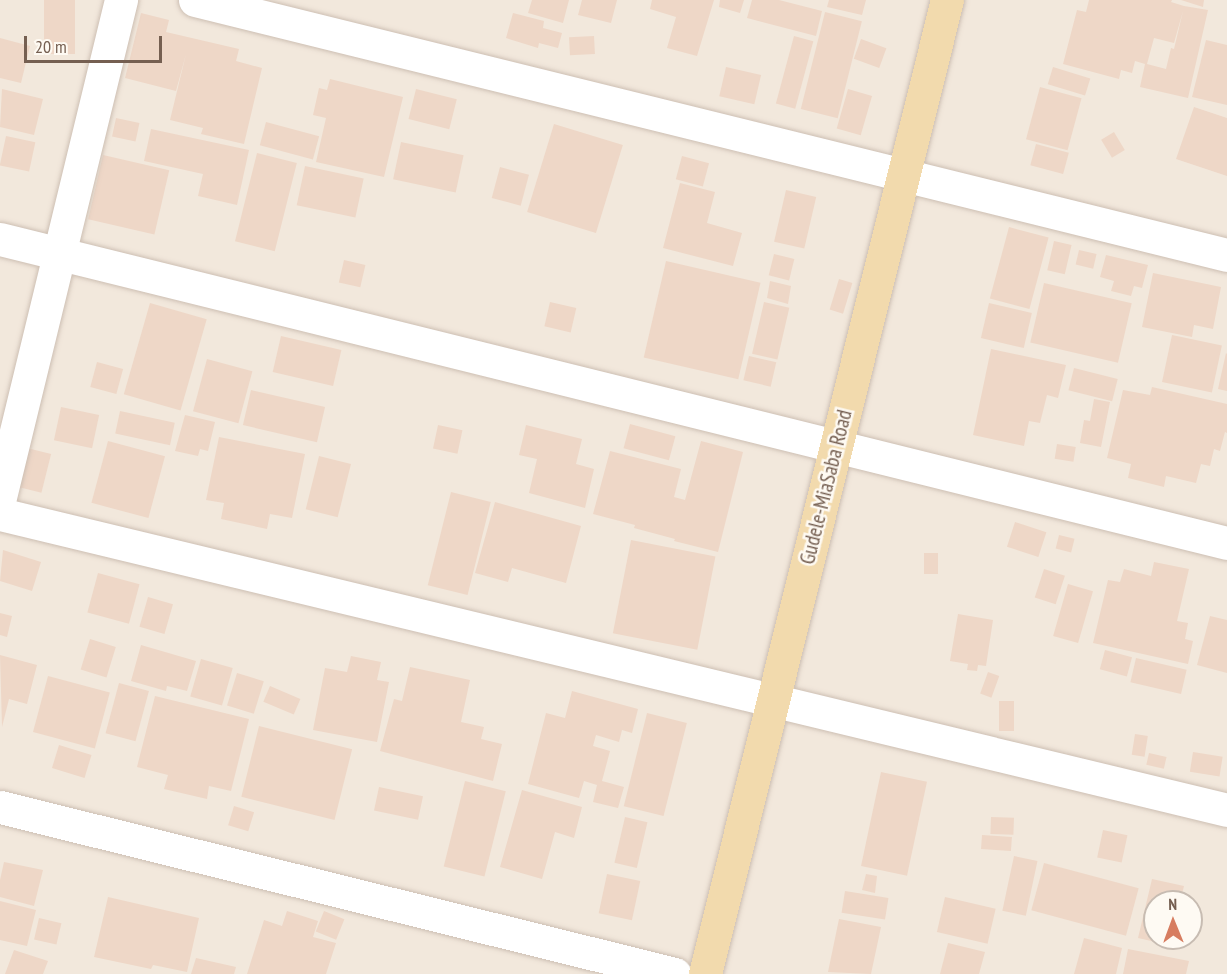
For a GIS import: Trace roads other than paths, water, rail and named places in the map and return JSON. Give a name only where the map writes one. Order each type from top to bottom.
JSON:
[{"type":"main road","name":"Gudele-MiaSaba Road","points":[[705,974],[947,0]]},
{"type":"street","points":[[0,497],[122,0]]},
{"type":"street","points":[[195,0],[1227,255]]},
{"type":"street","points":[[0,239],[1227,543]]},
{"type":"street","points":[[0,514],[1227,810]]},
{"type":"street","points":[[0,807],[675,974]]}]
